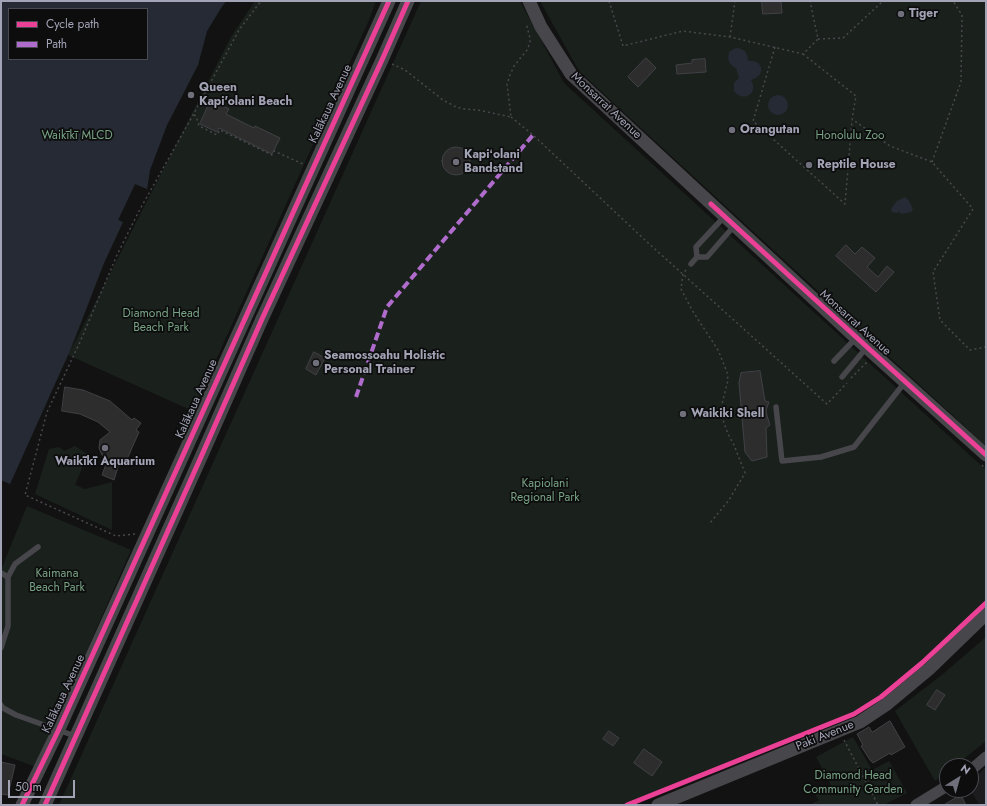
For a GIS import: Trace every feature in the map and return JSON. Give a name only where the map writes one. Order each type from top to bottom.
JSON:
[{"type":"street","name":"Kalākaua Avenue","points":[[274,274],[378,58],[389,1]]},
{"type":"street","name":"Kalākaua Avenue","points":[[22,805],[193,454],[262,319],[274,274],[378,58],[408,1]]},
{"type":"street","name":"Monsarrat Avenue","points":[[529,1],[541,27],[571,74],[905,382],[983,460]]},
{"type":"street","name":"Kalākaua Avenue","points":[[45,805],[193,454]]},
{"type":"street","name":"Paki Avenue","points":[[658,805],[860,722],[887,704],[929,669],[986,614]]},
{"type":"street","points":[[916,805],[939,791]]},
{"type":"lane","points":[[691,264],[697,257],[696,247],[725,217]]},
{"type":"lane","points":[[697,257],[707,257],[735,226]]},
{"type":"lane","points":[[834,361],[856,338]]},
{"type":"lane","points":[[842,377],[867,348]]},
{"type":"lane","points":[[776,407],[782,461],[821,457],[854,447],[905,382]]},
{"type":"lane","points":[[1,648],[8,626],[8,577],[14,564],[38,547]]},
{"type":"lane","points":[[1,573],[8,577]]},
{"type":"lane","points":[[1,705],[2,708],[16,715],[75,736]]},
{"type":"path","points":[[136,534],[116,536],[25,494],[47,412],[138,211],[193,115],[239,30],[261,1]]},
{"type":"path","points":[[609,1],[623,46],[683,31],[730,36],[803,54],[856,96],[852,119],[845,204],[752,121],[775,48]]},
{"type":"path","points":[[730,36],[735,1]]},
{"type":"path","points":[[810,1],[818,39]]},
{"type":"path","points":[[803,54],[818,39],[843,38],[883,1]]},
{"type":"path","points":[[932,162],[961,82],[962,15],[953,1]]},
{"type":"path","points":[[511,117],[507,84],[514,66],[528,47],[530,38]]},
{"type":"path","points":[[378,58],[405,70],[443,100],[456,107],[511,117],[827,404],[868,361]]},
{"type":"path","points":[[193,115],[196,116],[198,126],[217,135],[220,130],[272,155],[274,151],[303,164]]},
{"type":"path","points":[[852,119],[890,146],[932,162],[973,209],[933,272],[940,320],[970,350],[986,347]]},
{"type":"path","points":[[683,274],[681,289],[692,310],[718,350],[727,372],[728,380],[722,404],[722,417],[745,473],[729,500],[710,523]]},
{"type":"path","points":[[983,460],[986,469]]},
{"type":"path","points":[[839,730],[878,805]]},
{"type":"shaded area","name":"Waikīkī MLCD","points":[[1,1],[226,1],[207,31],[198,65],[167,125],[150,170],[147,189],[135,184],[118,220],[123,222],[104,263],[68,355],[10,484],[1,480]]},
{"type":"shaded area","points":[[736,48],[743,50],[746,53],[748,61],[757,63],[761,68],[759,75],[751,80],[753,85],[752,93],[745,96],[738,95],[734,91],[734,83],[739,78],[736,68],[728,59],[730,51]]},
{"type":"shaded area","points":[[778,95],[785,98],[788,105],[785,112],[778,115],[771,112],[768,105],[771,98]]},
{"type":"shaded area","points":[[905,197],[913,209],[911,212],[902,214],[899,212],[892,212],[891,209],[897,201]]},
{"type":"shaded area","points":[[986,767],[986,805],[980,805],[975,798],[979,798],[979,774]]},
{"type":"green space","name":"Diamond Head Beach Park","points":[[1,1],[226,1],[207,31],[198,65],[167,125],[150,170],[147,189],[135,184],[118,220],[123,222],[104,263],[71,350],[231,37],[255,1],[376,1],[369,20],[193,411],[68,355],[10,484],[1,480]]},
{"type":"green space","name":"Kapiolani Regional Park","points":[[421,1],[520,1],[564,83],[986,470],[986,603],[922,663],[881,697],[854,714],[627,805],[59,805]]},
{"type":"green space","name":"Honolulu Zoo","points":[[540,1],[986,1],[986,446],[579,71]]},
{"type":"green space","points":[[75,446],[88,454],[75,485],[85,489],[112,482],[112,530],[35,494],[49,449],[59,447],[64,451]]},
{"type":"green space","name":"Kaimana Beach Park","points":[[27,506],[131,550],[36,767],[1,754],[1,570]]},
{"type":"green space","points":[[986,637],[986,741],[965,758],[939,758],[939,778],[935,781],[895,711],[943,674]]},
{"type":"green space","name":"Diamond Head Community Garden","points":[[853,737],[872,770],[889,761],[907,793],[884,805],[810,805],[819,800],[815,794],[831,785],[816,757]]},
{"type":"building","points":[[762,1],[781,1],[782,13],[763,14]]},
{"type":"building","points":[[646,58],[656,68],[638,87],[628,77]]},
{"type":"building","points":[[705,59],[706,72],[677,74],[676,65],[692,63],[692,60]]},
{"type":"building","points":[[211,100],[229,109],[226,114],[254,128],[255,126],[280,138],[272,154],[219,128],[217,132],[200,124]]},
{"type":"building","name":"Kapiʻolani Bandstand","points":[[456,147],[466,151],[470,161],[466,171],[456,175],[446,171],[442,161],[446,151]]},
{"type":"building","points":[[846,245],[855,254],[862,247],[875,258],[867,267],[878,277],[887,266],[894,272],[876,292],[836,256]]},
{"type":"building","points":[[314,352],[325,358],[316,375],[306,369]]},
{"type":"building","name":"Waikiki Shell","points":[[760,371],[765,401],[769,402],[766,410],[770,425],[766,428],[767,457],[752,461],[745,452],[739,383],[741,373]]},
{"type":"building","points":[[65,387],[83,390],[110,401],[132,420],[134,418],[141,423],[136,430],[139,432],[128,457],[118,467],[114,480],[102,475],[108,459],[102,455],[99,448],[100,440],[110,432],[98,422],[80,414],[62,411]]},
{"type":"building","points":[[937,690],[945,695],[935,710],[927,705]]},
{"type":"building","points":[[890,721],[905,747],[891,755],[890,753],[873,763],[861,746],[863,745],[857,734],[869,727],[872,732]]},
{"type":"building","points":[[609,731],[619,738],[613,746],[603,739]]},
{"type":"building","points":[[644,749],[662,762],[652,776],[634,763]]},
{"type":"building","points":[[1,762],[15,765],[8,795],[1,794]]},
{"type":"building","points":[[956,798],[962,798],[966,805],[944,805]]},
{"type":"marked path","points":[[356,397],[387,307],[533,135]]},
{"type":"cycle path","points":[[22,805],[58,731],[389,1]]},
{"type":"cycle path","points":[[45,805],[262,319],[408,1]]},
{"type":"cycle path","points":[[711,204],[986,455]]},
{"type":"cycle path","points":[[627,805],[854,714],[881,697],[922,663],[986,603]]},
{"type":"place","name":"Tiger","points":[[901,14]]},
{"type":"place","name":"Queen Kapi'olani Beach","points":[[191,95]]},
{"type":"place","name":"Orangutan","points":[[732,130]]},
{"type":"place","name":"Kapiʻolani Bandstand","points":[[456,162]]},
{"type":"place","name":"Reptile House","points":[[809,165]]},
{"type":"place","name":"Seamossoahu Holistic Personal Trainer","points":[[316,363]]},
{"type":"place","name":"Waikiki Shell","points":[[683,414]]},
{"type":"place","name":"Waikīkī Aquarium","points":[[105,448]]}]
